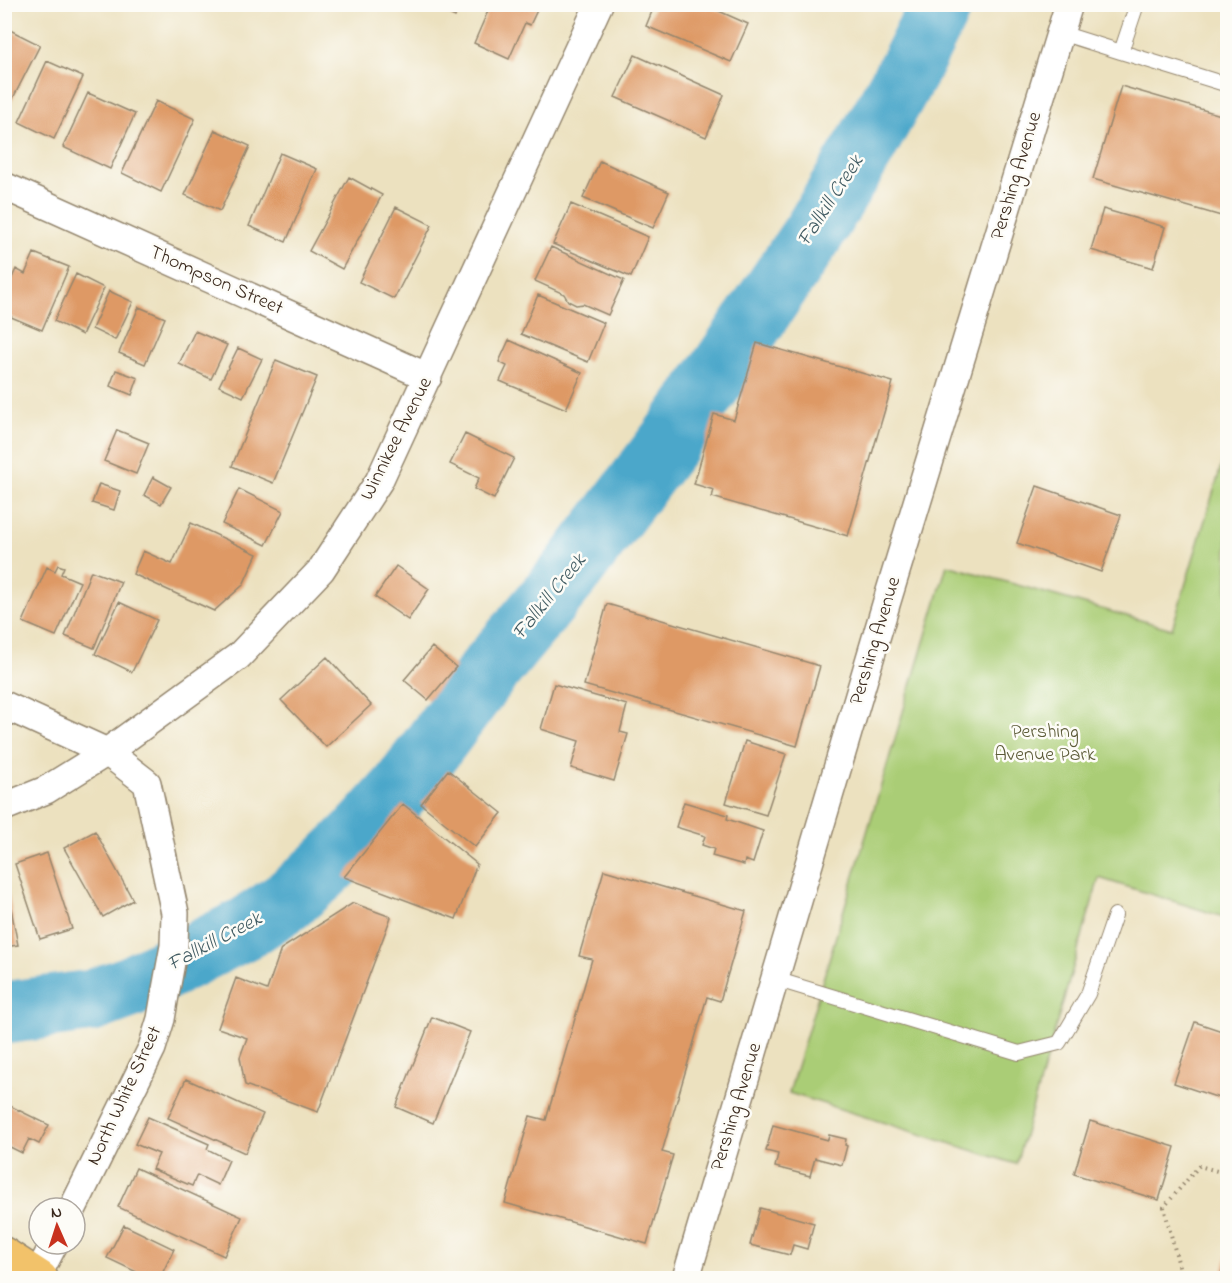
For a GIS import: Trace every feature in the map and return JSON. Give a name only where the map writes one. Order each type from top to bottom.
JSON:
[{"type":"highway","points":[[4,1254],[38,1278]]},
{"type":"street","name":"Winnikee Avenue","points":[[4,807],[46,790],[107,752],[239,656],[321,570],[380,481],[599,4]]},
{"type":"street","name":"Pershing Avenue","points":[[686,1278],[884,613],[1069,4]]},
{"type":"street","name":"Thompson Street","points":[[4,186],[428,376]]},
{"type":"street","name":"North White Street","points":[[4,705],[107,752],[147,783],[172,895],[175,929],[161,1019],[152,1048],[79,1196]]},
{"type":"street","points":[[38,1278],[48,1256]]},
{"type":"lane","points":[[1121,52],[1137,4]]},
{"type":"lane","points":[[1061,33],[1227,85]]},
{"type":"lane","points":[[775,979],[1019,1053],[1059,1043],[1088,994],[1115,915]]},
{"type":"path","points":[[1182,1278],[1164,1207],[1199,1166],[1227,1174]]},
{"type":"green space","name":"Pershing Avenue Park","points":[[1227,447],[1227,918],[1099,878],[1016,1164],[789,1093],[947,565],[1172,629]]},
{"type":"building","points":[[427,4],[460,4],[455,17]]},
{"type":"building","points":[[491,4],[539,6],[530,25],[525,23],[509,59],[474,43]]},
{"type":"building","points":[[655,4],[703,4],[748,24],[731,62],[646,26]]},
{"type":"building","points":[[4,27],[40,45],[4,116]]},
{"type":"building","points":[[635,55],[724,95],[706,137],[615,97]]},
{"type":"building","points":[[47,61],[83,77],[54,139],[19,122]]},
{"type":"building","points":[[1121,86],[1228,117],[1228,218],[1093,179]]},
{"type":"building","points":[[88,93],[135,114],[110,169],[63,147]]},
{"type":"building","points":[[156,101],[195,119],[161,192],[122,173]]},
{"type":"building","points":[[215,130],[250,146],[220,211],[185,195]]},
{"type":"building","points":[[280,153],[317,169],[286,242],[249,226]]},
{"type":"building","points":[[600,161],[669,192],[653,228],[583,198]]},
{"type":"building","points":[[349,177],[382,195],[342,269],[309,251]]},
{"type":"building","points":[[571,204],[648,237],[631,277],[553,244]]},
{"type":"building","points":[[396,207],[432,225],[394,299],[359,282]]},
{"type":"building","points":[[1103,209],[1165,227],[1153,268],[1091,250]]},
{"type":"building","points":[[551,247],[624,280],[608,315],[583,304],[576,305],[568,301],[564,294],[535,281]]},
{"type":"building","points":[[34,253],[69,267],[42,330],[4,314],[4,296],[16,269],[25,274]]},
{"type":"building","points":[[76,274],[104,288],[82,335],[54,321]]},
{"type":"building","points":[[109,291],[133,302],[115,340],[92,329]]},
{"type":"building","points":[[538,295],[604,323],[588,362],[521,334]]},
{"type":"building","points":[[139,307],[165,318],[145,364],[119,353]]},
{"type":"building","points":[[195,331],[227,345],[211,379],[179,364]]},
{"type":"building","points":[[509,340],[582,373],[566,409],[500,381],[507,366],[499,362]]},
{"type":"building","points":[[757,343],[893,382],[848,536],[712,497],[714,490],[694,484],[714,414],[734,420]]},
{"type":"building","points":[[238,348],[262,359],[243,397],[219,386]]},
{"type":"building","points":[[276,360],[317,377],[273,483],[232,466]]},
{"type":"building","points":[[116,370],[138,378],[132,395],[110,386]]},
{"type":"building","points":[[117,430],[149,443],[136,474],[104,461]]},
{"type":"building","points":[[465,434],[514,458],[494,499],[474,489],[479,478],[450,464]]},
{"type":"building","points":[[153,477],[171,487],[161,504],[144,495]]},
{"type":"building","points":[[99,484],[120,491],[114,510],[92,503]]},
{"type":"building","points":[[1037,486],[1121,515],[1101,572],[1017,543]]},
{"type":"building","points":[[239,489],[283,511],[266,545],[222,524]]},
{"type":"building","points":[[191,523],[257,554],[243,585],[214,611],[133,574],[143,551],[172,564]]},
{"type":"building","points":[[58,565],[64,567],[61,574],[80,582],[56,636],[23,622],[47,567],[55,571]]},
{"type":"building","points":[[396,566],[429,589],[408,620],[375,597]]},
{"type":"building","points":[[91,571],[121,582],[94,648],[65,636]]},
{"type":"building","points":[[119,602],[157,620],[132,672],[95,654]]},
{"type":"building","points":[[607,604],[820,666],[797,746],[584,685]]},
{"type":"building","points":[[432,647],[456,667],[428,700],[404,680]]},
{"type":"building","points":[[327,657],[371,705],[326,747],[281,700]]},
{"type":"building","points":[[554,684],[627,705],[620,732],[628,734],[614,781],[571,768],[579,741],[541,729]]},
{"type":"building","points":[[745,741],[786,754],[766,815],[726,803]]},
{"type":"building","points":[[448,770],[502,813],[475,847],[421,804]]},
{"type":"building","points":[[684,802],[728,815],[727,819],[763,831],[753,863],[745,860],[744,865],[712,856],[714,849],[702,845],[705,836],[676,827]]},
{"type":"building","points":[[403,804],[477,864],[456,919],[344,877]]},
{"type":"building","points":[[95,831],[133,900],[103,917],[64,848]]},
{"type":"building","points":[[47,853],[72,929],[40,939],[15,864]]},
{"type":"building","points":[[604,870],[746,911],[720,1001],[707,997],[662,1152],[673,1155],[647,1244],[505,1203],[530,1116],[546,1120],[592,959],[579,956]]},
{"type":"building","points":[[4,872],[18,945],[4,947]]},
{"type":"building","points":[[353,903],[391,917],[318,1112],[245,1085],[240,1057],[247,1038],[218,1028],[236,978],[267,990],[281,949]]},
{"type":"building","points":[[432,1017],[470,1032],[433,1123],[396,1107]]},
{"type":"building","points":[[1195,1022],[1228,1033],[1228,1101],[1174,1083]]},
{"type":"building","points":[[186,1079],[263,1114],[245,1153],[168,1118]]},
{"type":"building","points":[[4,1103],[49,1125],[39,1144],[29,1139],[22,1153],[4,1144]]},
{"type":"building","points":[[148,1117],[209,1144],[207,1149],[229,1160],[218,1185],[197,1175],[192,1186],[152,1169],[159,1154],[135,1144]]},
{"type":"building","points":[[1090,1121],[1175,1147],[1159,1200],[1074,1174]]},
{"type":"building","points":[[773,1125],[828,1140],[829,1135],[846,1139],[845,1145],[847,1146],[842,1165],[815,1158],[810,1176],[775,1167],[778,1154],[766,1151]]},
{"type":"building","points":[[136,1168],[242,1217],[224,1256],[118,1207]]},
{"type":"building","points":[[760,1208],[814,1223],[807,1249],[793,1245],[790,1255],[750,1245]]},
{"type":"building","points":[[124,1225],[174,1249],[160,1278],[149,1278],[107,1258]]},
{"type":"building","points":[[1227,1255],[1228,1278],[1220,1278]]},
{"type":"waterway","name":"Fallkill Creek","points":[[4,1013],[92,1001],[130,987],[248,927],[286,902],[365,829],[402,788],[487,673],[571,572],[724,365],[814,232],[864,149],[912,63],[941,4]]}]
